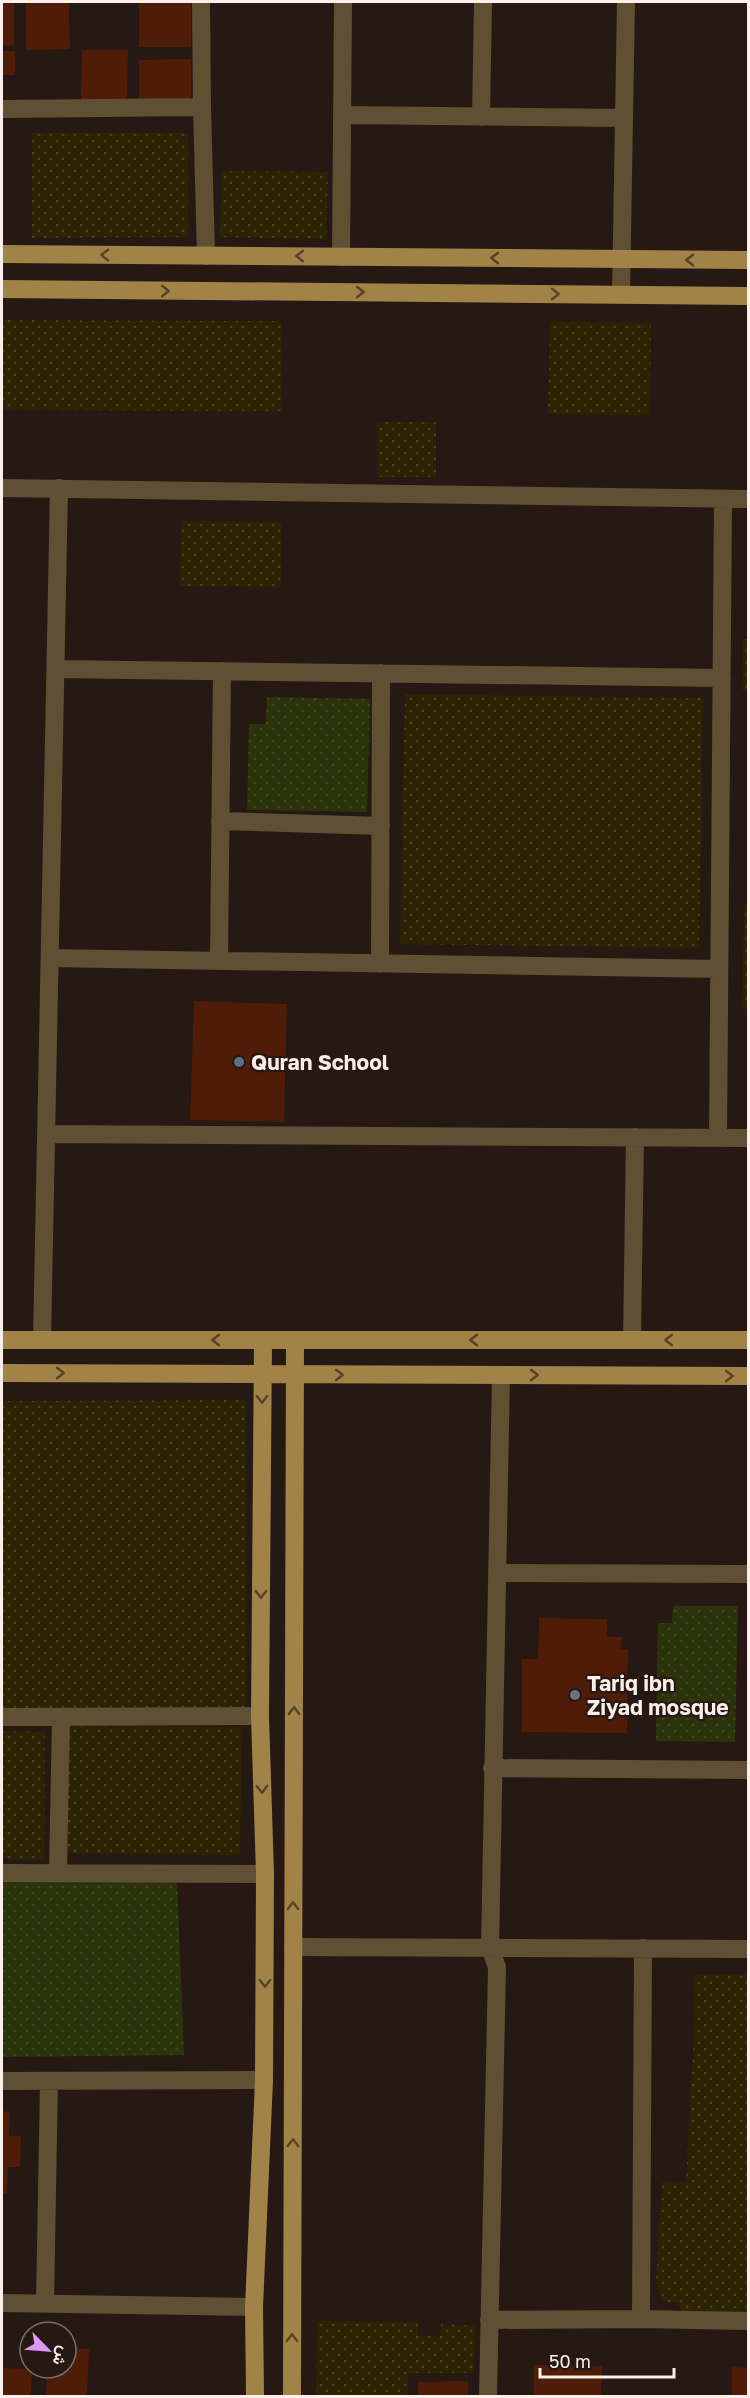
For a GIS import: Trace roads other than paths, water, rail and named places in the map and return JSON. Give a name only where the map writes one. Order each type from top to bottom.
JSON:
[{"type":"main road","points":[[2,254],[748,260]]},
{"type":"main road","points":[[2,289],[748,296]]},
{"type":"main road","points":[[2,1340],[748,1340]]},
{"type":"main road","points":[[255,2397],[254,2307],[264,2080],[265,1874],[260,1716],[263,1340]]},
{"type":"main road","points":[[292,2397],[295,1340]]},
{"type":"main road","points":[[2,1373],[748,1376]]},
{"type":"street","points":[[201,2],[206,256]]},
{"type":"street","points":[[341,257],[343,2]]},
{"type":"street","points":[[481,117],[483,2]]},
{"type":"street","points":[[621,294],[626,2]]},
{"type":"street","points":[[2,109],[202,107]]},
{"type":"street","points":[[342,115],[624,118]]},
{"type":"street","points":[[2,488],[748,499]]},
{"type":"street","points":[[42,1340],[59,488]]},
{"type":"street","points":[[718,1138],[723,499]]},
{"type":"street","points":[[56,669],[722,678]]},
{"type":"street","points":[[219,961],[222,671]]},
{"type":"street","points":[[380,964],[381,673]]},
{"type":"street","points":[[220,821],[381,826]]},
{"type":"street","points":[[50,958],[719,969]]},
{"type":"street","points":[[46,1134],[748,1138]]},
{"type":"street","points":[[632,1340],[635,1137]]},
{"type":"street","points":[[488,2397],[497,1967],[490,1948],[492,1768],[501,1375]]},
{"type":"street","points":[[498,1573],[748,1574]]},
{"type":"street","points":[[2,1717],[260,1716]]},
{"type":"street","points":[[58,1872],[60,1718]]},
{"type":"street","points":[[492,1768],[748,1770]]},
{"type":"street","points":[[2,1873],[265,1874]]},
{"type":"street","points":[[293,1947],[748,1949]]},
{"type":"street","points":[[641,2319],[643,1947]]},
{"type":"street","points":[[2,2081],[264,2080]]},
{"type":"street","points":[[45,2303],[49,2081]]},
{"type":"street","points":[[2,2303],[254,2307]]},
{"type":"street","points":[[489,2320],[748,2321]]},
{"type":"place","name":"Quran School","points":[[239,1062]]},
{"type":"place","name":"Tariq ibn Ziyad mosque","points":[[575,1695]]}]
